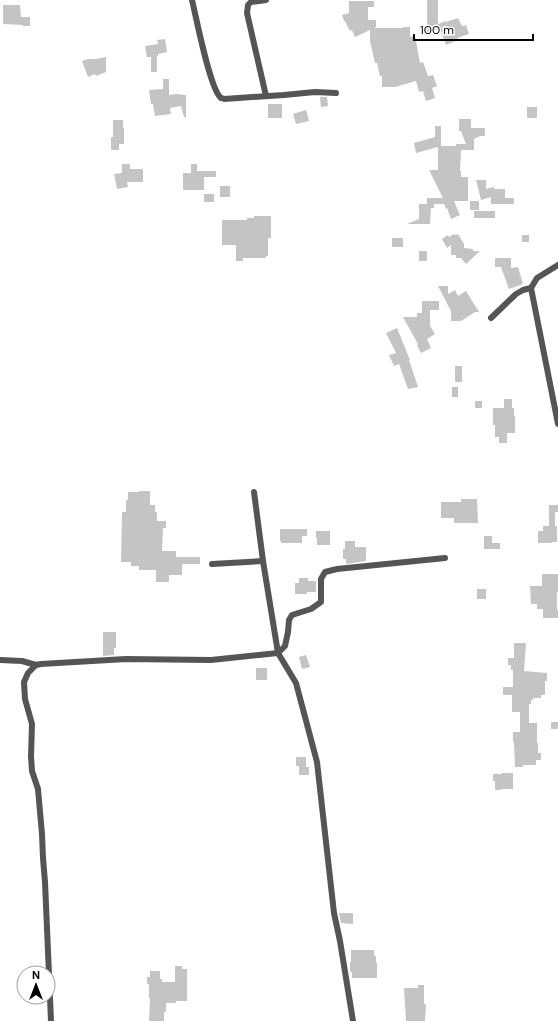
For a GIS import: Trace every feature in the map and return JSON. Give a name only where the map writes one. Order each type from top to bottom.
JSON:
[{"type":"street","points":[[192,0],[210,75],[221,98],[314,92],[336,93]]},
{"type":"street","points":[[266,0],[251,2],[248,5],[248,13],[266,96]]},
{"type":"street","points":[[558,265],[537,278],[532,288],[558,424]]},
{"type":"street","points":[[491,318],[516,294],[523,290],[532,288]]},
{"type":"street","points":[[254,492],[263,561],[278,653],[296,682],[317,762],[334,913],[353,1021]]},
{"type":"street","points":[[0,660],[22,661],[36,665],[126,659],[211,660],[278,653],[285,646],[289,620],[292,615],[311,609],[320,602],[322,579],[325,572],[337,569],[445,558]]},
{"type":"street","points":[[212,564],[263,561]]},
{"type":"street","points":[[36,665],[28,674],[24,682],[24,699],[32,724],[32,771],[38,789],[42,834],[51,1021]]},
{"type":"building","points":[[427,0],[438,0],[438,24],[458,18],[462,26],[466,25],[469,34],[457,38],[458,40],[446,45],[441,31],[439,32],[438,29],[428,33],[425,28],[427,27]]},
{"type":"building","points":[[349,1],[374,1],[374,7],[368,7],[368,20],[376,20],[376,27],[374,28],[410,27],[410,37],[415,36],[420,63],[423,62],[428,76],[433,75],[437,86],[432,88],[435,98],[426,101],[423,91],[419,92],[416,81],[395,87],[382,87],[382,76],[380,76],[377,63],[375,63],[370,41],[370,30],[355,37],[352,30],[350,31],[344,21],[342,15],[349,13]]},
{"type":"building","points":[[3,5],[20,5],[21,17],[30,17],[30,26],[3,24]]},
{"type":"building","points":[[165,39],[167,52],[158,54],[157,72],[151,72],[151,57],[147,57],[145,46],[158,44],[157,40]]},
{"type":"building","points":[[106,57],[106,72],[88,77],[82,61]]},
{"type":"building","points":[[163,79],[169,79],[169,95],[186,95],[186,117],[184,117],[181,106],[170,108],[171,114],[155,116],[149,90],[163,89]]},
{"type":"building","points":[[320,97],[327,97],[328,106],[321,107]]},
{"type":"building","points":[[268,104],[282,104],[282,118],[268,118]]},
{"type":"building","points":[[527,107],[537,107],[537,118],[527,118]]},
{"type":"building","points":[[306,110],[309,121],[296,124],[293,114]]},
{"type":"building","points":[[459,119],[471,119],[471,128],[485,128],[485,136],[480,136],[474,139],[474,150],[461,150],[460,171],[461,177],[468,177],[468,201],[454,201],[460,215],[451,219],[444,204],[434,204],[434,208],[431,208],[430,224],[407,224],[419,219],[419,204],[427,204],[427,198],[443,198],[429,170],[438,170],[438,147],[416,153],[414,143],[435,137],[435,126],[441,126],[441,146],[466,144],[461,131],[459,131]]},
{"type":"building","points":[[113,120],[123,120],[124,144],[119,144],[119,150],[111,150]]},
{"type":"building","points":[[122,164],[130,164],[130,169],[143,169],[143,182],[127,182],[128,187],[117,189],[114,174],[122,173]]},
{"type":"building","points":[[191,164],[197,164],[197,171],[216,171],[216,177],[204,177],[204,190],[183,190],[183,173],[191,173]]},
{"type":"building","points":[[476,180],[486,180],[486,189],[494,187],[494,189],[505,189],[505,198],[514,198],[514,204],[491,204],[491,197],[481,200]]},
{"type":"building","points":[[220,186],[230,186],[230,197],[220,197]]},
{"type":"building","points":[[204,194],[214,194],[214,202],[204,202]]},
{"type":"building","points":[[470,201],[479,201],[479,210],[470,210]]},
{"type":"building","points":[[474,211],[495,211],[495,218],[474,218]]},
{"type":"building","points":[[254,216],[271,216],[271,238],[268,238],[268,256],[266,256],[266,258],[243,258],[243,261],[236,261],[236,245],[222,245],[222,220],[247,220],[247,218],[254,218]]},
{"type":"building","points":[[454,234],[458,234],[464,244],[464,248],[473,249],[473,251],[480,251],[466,264],[461,258],[456,258],[456,255],[451,255],[451,245],[447,248],[442,239],[448,235],[449,237]]},
{"type":"building","points":[[522,235],[529,235],[529,242],[522,242]]},
{"type":"building","points":[[392,238],[403,238],[403,247],[392,247]]},
{"type":"building","points":[[419,251],[427,251],[427,261],[419,261]]},
{"type":"building","points":[[495,258],[511,258],[511,268],[518,267],[523,284],[509,289],[501,267],[495,267]]},
{"type":"building","points":[[438,286],[448,286],[448,294],[455,290],[458,296],[466,291],[479,312],[475,312],[461,321],[451,321],[451,311]]},
{"type":"building","points":[[422,301],[439,301],[439,310],[430,310],[430,326],[435,334],[427,339],[431,348],[421,353],[417,345],[418,344],[403,317],[417,317],[417,313],[422,313]]},
{"type":"building","points":[[397,328],[410,360],[418,387],[408,389],[399,364],[394,366],[389,355],[396,353],[386,333]]},
{"type":"building","points":[[455,366],[462,366],[462,382],[455,382]]},
{"type":"building","points":[[452,387],[458,387],[458,397],[452,397]]},
{"type":"building","points":[[504,399],[512,399],[512,408],[514,408],[515,416],[515,433],[507,433],[507,443],[499,443],[499,437],[495,437],[493,408],[504,408]]},
{"type":"building","points":[[475,401],[482,401],[482,408],[475,408]]},
{"type":"building","points":[[150,491],[150,505],[155,505],[157,521],[166,521],[166,528],[163,528],[162,551],[176,551],[176,557],[200,557],[200,564],[182,564],[182,575],[169,575],[169,582],[156,582],[156,570],[139,570],[139,566],[131,566],[131,562],[121,562],[122,512],[126,512],[128,492]]},
{"type":"building","points":[[461,499],[477,499],[478,523],[454,523],[454,518],[441,518],[441,502],[461,502]]},
{"type":"building","points":[[549,505],[558,505],[558,512],[549,512]]},
{"type":"building","points":[[549,512],[555,512],[557,542],[538,543],[538,531],[543,531],[543,526],[549,526]]},
{"type":"building","points":[[280,529],[307,529],[307,536],[302,536],[302,543],[281,543]]},
{"type":"building","points":[[316,531],[330,531],[330,545],[317,545]]},
{"type":"building","points":[[484,536],[492,536],[492,543],[500,543],[500,549],[484,549]]},
{"type":"building","points":[[345,541],[355,541],[355,547],[366,547],[366,561],[346,564],[346,559],[343,559]]},
{"type":"building","points":[[542,574],[558,574],[558,618],[543,618],[543,609],[537,609],[537,604],[531,604],[530,586],[542,586]]},
{"type":"building","points":[[299,578],[308,578],[308,581],[316,581],[316,592],[295,594],[295,583],[299,583]]},
{"type":"building","points":[[477,589],[486,589],[486,599],[477,599]]},
{"type":"building","points":[[103,632],[116,632],[116,648],[114,648],[114,655],[103,656]]},
{"type":"building","points":[[514,643],[526,643],[524,671],[547,673],[547,681],[545,681],[545,695],[541,695],[541,698],[533,698],[533,700],[531,700],[531,704],[529,704],[529,723],[537,723],[538,753],[541,753],[541,760],[536,760],[536,765],[523,765],[523,767],[515,767],[513,742],[513,732],[520,732],[520,712],[512,712],[512,695],[503,695],[503,687],[513,687],[513,670],[511,670],[511,665],[508,665],[508,658],[514,658]]},
{"type":"building","points":[[306,655],[310,667],[302,669],[299,657]]},
{"type":"building","points":[[256,668],[267,668],[267,680],[256,680]]},
{"type":"building","points":[[551,722],[558,722],[558,729],[551,729]]},
{"type":"building","points":[[296,757],[306,757],[306,767],[309,767],[309,775],[299,775],[299,766],[296,766]]},
{"type":"building","points":[[513,773],[513,789],[495,790],[493,774]]},
{"type":"building","points":[[339,913],[353,913],[353,924],[341,923]]},
{"type":"building","points":[[351,950],[374,950],[374,956],[376,956],[377,963],[377,978],[352,978],[352,972],[350,972]]},
{"type":"building","points":[[175,966],[182,966],[182,969],[187,969],[187,1001],[166,1003],[164,1021],[149,1021],[150,998],[147,977],[150,977],[150,971],[160,971],[160,979],[162,979],[162,982],[175,982]]},
{"type":"building","points":[[418,985],[424,985],[424,1004],[426,1004],[425,1021],[406,1021],[404,988],[418,988]]}]
